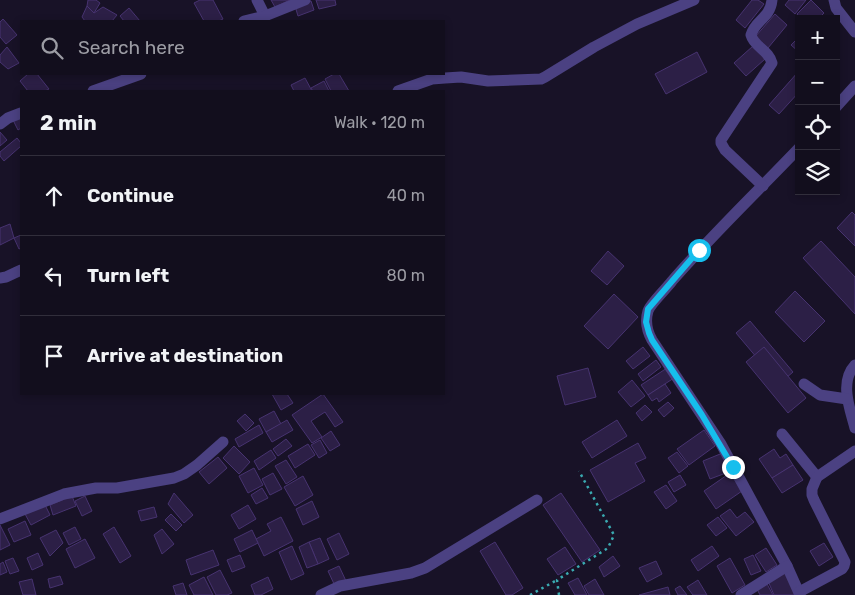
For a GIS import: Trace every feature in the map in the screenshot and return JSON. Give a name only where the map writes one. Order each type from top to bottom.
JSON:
[{"type":"street","points":[[257,0],[265,16]]},
{"type":"street","points":[[248,20],[265,16],[305,0]]},
{"type":"street","points":[[401,90],[432,79],[461,77],[488,81],[541,79],[637,24],[694,0]]},
{"type":"street","points":[[763,186],[725,150],[721,140],[772,62],[768,54],[756,44],[751,35],[754,28],[771,9],[772,0]]},
{"type":"street","points":[[834,0],[836,8],[855,32]]},
{"type":"street","points":[[96,90],[138,75]]},
{"type":"street","points":[[838,105],[855,86]]},
{"type":"street","points":[[0,124],[8,118],[20,113]]},
{"type":"street","points":[[797,150],[699,250],[648,309],[646,322],[652,340],[720,444],[787,566],[799,594],[844,566],[845,562],[812,495],[812,489],[817,477],[855,451]]},
{"type":"street","points":[[0,278],[20,270]]},
{"type":"street","points":[[855,365],[847,377],[847,399],[855,428]]},
{"type":"street","points":[[804,384],[820,396],[847,399]]},
{"type":"street","points":[[782,434],[817,477]]},
{"type":"street","points":[[0,519],[64,494],[96,488],[117,488],[174,478],[197,465],[223,442]]},
{"type":"street","points":[[321,595],[345,585],[411,573],[425,568],[537,500]]},
{"type":"street","points":[[741,595],[787,566]]},
{"type":"path","points":[[530,595],[608,548],[614,535],[579,471]]},
{"type":"path","points":[[557,580],[559,595]]},
{"type":"building","points":[[88,0],[96,0],[100,3],[94,13],[87,6]]},
{"type":"building","points":[[200,0],[213,0],[223,19],[203,20],[194,3]]},
{"type":"building","points":[[271,0],[290,0],[275,7]]},
{"type":"building","points":[[316,0],[335,0],[336,5],[319,9]]},
{"type":"building","points":[[752,0],[758,0],[764,4],[745,28],[736,20]]},
{"type":"building","points":[[789,0],[806,0],[795,14],[785,5]]},
{"type":"building","points":[[811,0],[824,13],[822,15],[797,14]]},
{"type":"building","points":[[311,1],[314,10],[298,16],[295,6]]},
{"type":"building","points":[[87,6],[94,13],[103,7],[117,15],[113,20],[84,20],[82,17]]},
{"type":"building","points":[[129,8],[139,20],[123,20],[120,16]]},
{"type":"building","points":[[775,14],[787,25],[768,48],[755,37]]},
{"type":"building","points":[[3,19],[17,35],[6,44],[0,37],[0,22]]},
{"type":"building","points":[[753,46],[765,59],[746,76],[734,63]]},
{"type":"building","points":[[7,47],[19,63],[8,69],[0,62],[0,55]]},
{"type":"building","points":[[697,52],[707,72],[666,94],[655,74]]},
{"type":"building","points":[[27,75],[38,75],[49,89],[27,90],[20,81]]},
{"type":"building","points":[[332,75],[340,75],[348,90],[330,90],[325,79]]},
{"type":"building","points":[[795,75],[795,96],[779,114],[769,105]]},
{"type":"building","points":[[305,78],[311,90],[294,90],[291,85]]},
{"type":"building","points":[[324,81],[328,90],[312,90],[311,88]]},
{"type":"building","points":[[20,116],[20,129],[18,130],[13,120]]},
{"type":"building","points":[[0,132],[7,140],[0,146]]},
{"type":"building","points":[[17,138],[20,142],[20,147],[4,161],[0,156],[0,152]]},
{"type":"building","points":[[852,212],[855,215],[855,246],[837,228]]},
{"type":"building","points":[[10,224],[14,238],[0,245],[0,228]]},
{"type":"building","points":[[20,235],[20,248],[19,249],[14,238]]},
{"type":"building","points":[[821,241],[855,277],[855,314],[803,258]]},
{"type":"building","points":[[608,251],[624,266],[607,285],[591,271]]},
{"type":"building","points":[[795,291],[825,321],[804,342],[775,312]]},
{"type":"building","points":[[614,294],[638,317],[608,349],[584,326]]},
{"type":"building","points":[[750,321],[793,372],[779,384],[736,333]]},
{"type":"building","points":[[643,347],[650,356],[633,369],[626,361]]},
{"type":"building","points":[[764,347],[806,398],[788,413],[746,362]]},
{"type":"building","points":[[656,360],[661,367],[643,381],[638,374]]},
{"type":"building","points":[[588,368],[596,397],[565,405],[557,376]]},
{"type":"building","points":[[667,368],[674,378],[648,395],[641,385]]},
{"type":"building","points":[[632,380],[645,396],[631,407],[618,392]]},
{"type":"building","points":[[665,384],[671,393],[659,402],[657,398],[652,401],[648,395]]},
{"type":"building","points":[[273,395],[288,395],[293,403],[281,410]]},
{"type":"building","points":[[324,395],[343,422],[335,427],[325,412],[311,421],[322,437],[312,443],[292,415]]},
{"type":"building","points":[[668,402],[674,408],[664,417],[658,410]]},
{"type":"building","points":[[645,405],[652,412],[642,421],[636,413]]},
{"type":"building","points":[[274,411],[281,424],[266,432],[259,419]]},
{"type":"building","points":[[245,414],[254,423],[246,431],[237,421]]},
{"type":"building","points":[[287,420],[293,430],[272,442],[266,432]]},
{"type":"building","points":[[617,420],[627,436],[592,458],[582,442]]},
{"type":"building","points":[[259,425],[263,433],[239,447],[235,439]]},
{"type":"building","points":[[704,430],[715,446],[689,465],[677,449]]},
{"type":"building","points":[[331,431],[340,445],[330,451],[321,438]]},
{"type":"building","points":[[286,439],[292,446],[278,456],[273,449]]},
{"type":"building","points":[[320,440],[327,453],[319,458],[311,445]]},
{"type":"building","points":[[638,443],[646,458],[635,463],[645,481],[608,502],[590,470]]},
{"type":"building","points":[[308,444],[315,455],[295,468],[288,456]]},
{"type":"building","points":[[234,446],[250,462],[239,474],[223,458]]},
{"type":"building","points":[[774,449],[780,458],[786,454],[793,465],[772,478],[759,459]]},
{"type":"building","points":[[271,450],[276,458],[259,470],[254,461]]},
{"type":"building","points":[[677,452],[688,466],[679,473],[668,458]]},
{"type":"building","points":[[725,452],[730,465],[724,467],[726,473],[710,479],[703,461]]},
{"type":"building","points":[[218,457],[227,468],[209,484],[199,472]]},
{"type":"building","points":[[286,460],[297,477],[286,484],[275,466]]},
{"type":"building","points":[[793,465],[803,480],[782,493],[772,478]]},
{"type":"building","points":[[254,468],[263,485],[248,493],[239,476]]},
{"type":"building","points":[[273,473],[282,489],[270,495],[262,479]]},
{"type":"building","points":[[730,473],[742,491],[716,509],[704,491]]},
{"type":"building","points":[[680,475],[686,485],[674,492],[668,482]]},
{"type":"building","points":[[303,476],[313,495],[295,506],[284,487]]},
{"type":"building","points":[[666,485],[677,501],[666,509],[654,492]]},
{"type":"building","points":[[262,488],[268,498],[256,504],[251,495]]},
{"type":"building","points":[[174,493],[193,515],[184,523],[168,504]]},
{"type":"building","points":[[561,493],[600,550],[582,562],[543,505]]},
{"type":"building","points":[[72,496],[76,506],[53,515],[50,505]]},
{"type":"building","points":[[85,496],[92,511],[82,516],[75,501]]},
{"type":"building","points":[[312,501],[319,517],[303,525],[296,509]]},
{"type":"building","points":[[44,503],[50,515],[31,525],[25,514]]},
{"type":"building","points":[[248,505],[256,519],[239,529],[231,515]]},
{"type":"building","points":[[154,507],[157,517],[141,521],[138,511]]},
{"type":"building","points":[[730,509],[737,518],[745,512],[754,522],[736,536],[720,516]]},
{"type":"building","points":[[171,514],[182,525],[176,531],[165,520]]},
{"type":"building","points":[[281,517],[293,541],[264,556],[256,539],[271,531],[267,524]]},
{"type":"building","points":[[718,517],[727,528],[716,536],[707,525]]},
{"type":"building","points":[[25,521],[31,535],[14,542],[8,529]]},
{"type":"building","points":[[0,525],[10,545],[0,550]]},
{"type":"building","points":[[75,527],[81,539],[69,545],[63,533]]},
{"type":"building","points":[[114,527],[131,556],[120,563],[103,534]]},
{"type":"building","points":[[162,529],[174,544],[162,554],[154,535]]},
{"type":"building","points":[[56,530],[63,543],[50,556],[40,538]]},
{"type":"building","points":[[252,530],[258,543],[240,552],[234,539]]},
{"type":"building","points":[[339,533],[349,554],[337,560],[327,539]]},
{"type":"building","points":[[320,538],[329,559],[318,564],[309,542]]},
{"type":"building","points":[[85,539],[95,558],[75,568],[66,549]]},
{"type":"building","points":[[309,542],[318,564],[307,568],[299,547]]},
{"type":"building","points":[[495,542],[523,588],[512,595],[506,595],[480,551]]},
{"type":"building","points":[[824,543],[833,557],[819,566],[810,551]]},
{"type":"building","points":[[292,546],[304,574],[291,580],[279,552]]},
{"type":"building","points":[[712,546],[719,556],[698,571],[691,560]]},
{"type":"building","points":[[565,547],[576,564],[558,575],[547,559]]},
{"type":"building","points":[[766,548],[777,565],[766,572],[755,555]]},
{"type":"building","points":[[213,550],[219,565],[191,575],[186,560]]},
{"type":"building","points":[[38,553],[43,565],[32,570],[27,558]]},
{"type":"building","points":[[240,555],[245,567],[232,572],[227,560]]},
{"type":"building","points":[[753,555],[761,571],[751,575],[744,559]]},
{"type":"building","points":[[613,556],[620,566],[604,577],[599,567]]},
{"type":"building","points":[[13,558],[19,571],[10,574],[5,561]]},
{"type":"building","points":[[730,558],[745,585],[732,593],[717,566]]},
{"type":"building","points":[[656,561],[662,574],[647,582],[639,568]]},
{"type":"building","points":[[3,562],[7,572],[0,575],[0,564]]},
{"type":"building","points":[[339,566],[346,581],[335,586],[328,571]]},
{"type":"building","points":[[220,570],[232,593],[227,595],[216,595],[207,577]]},
{"type":"building","points":[[787,572],[795,595],[774,595],[768,581]]},
{"type":"building","points":[[60,576],[63,584],[50,588],[48,579]]},
{"type":"building","points":[[204,577],[213,595],[194,595],[189,585]]},
{"type":"building","points":[[268,577],[273,589],[261,595],[255,595],[251,585]]},
{"type":"building","points":[[578,578],[587,595],[575,595],[568,583]]},
{"type":"building","points":[[32,579],[36,595],[23,595],[19,582]]},
{"type":"building","points":[[595,579],[604,595],[589,595],[584,586]]},
{"type":"building","points":[[698,580],[707,595],[693,595],[687,587]]},
{"type":"building","points":[[183,583],[187,595],[176,595],[173,586]]},
{"type":"building","points":[[767,584],[773,595],[760,595],[757,589]]},
{"type":"building","points":[[680,586],[687,595],[678,595],[675,589]]},
{"type":"building","points":[[668,587],[670,595],[639,595]]},
{"type":"route","points":[[699,250],[648,309],[646,322],[652,340],[702,415],[733,467]]}]
